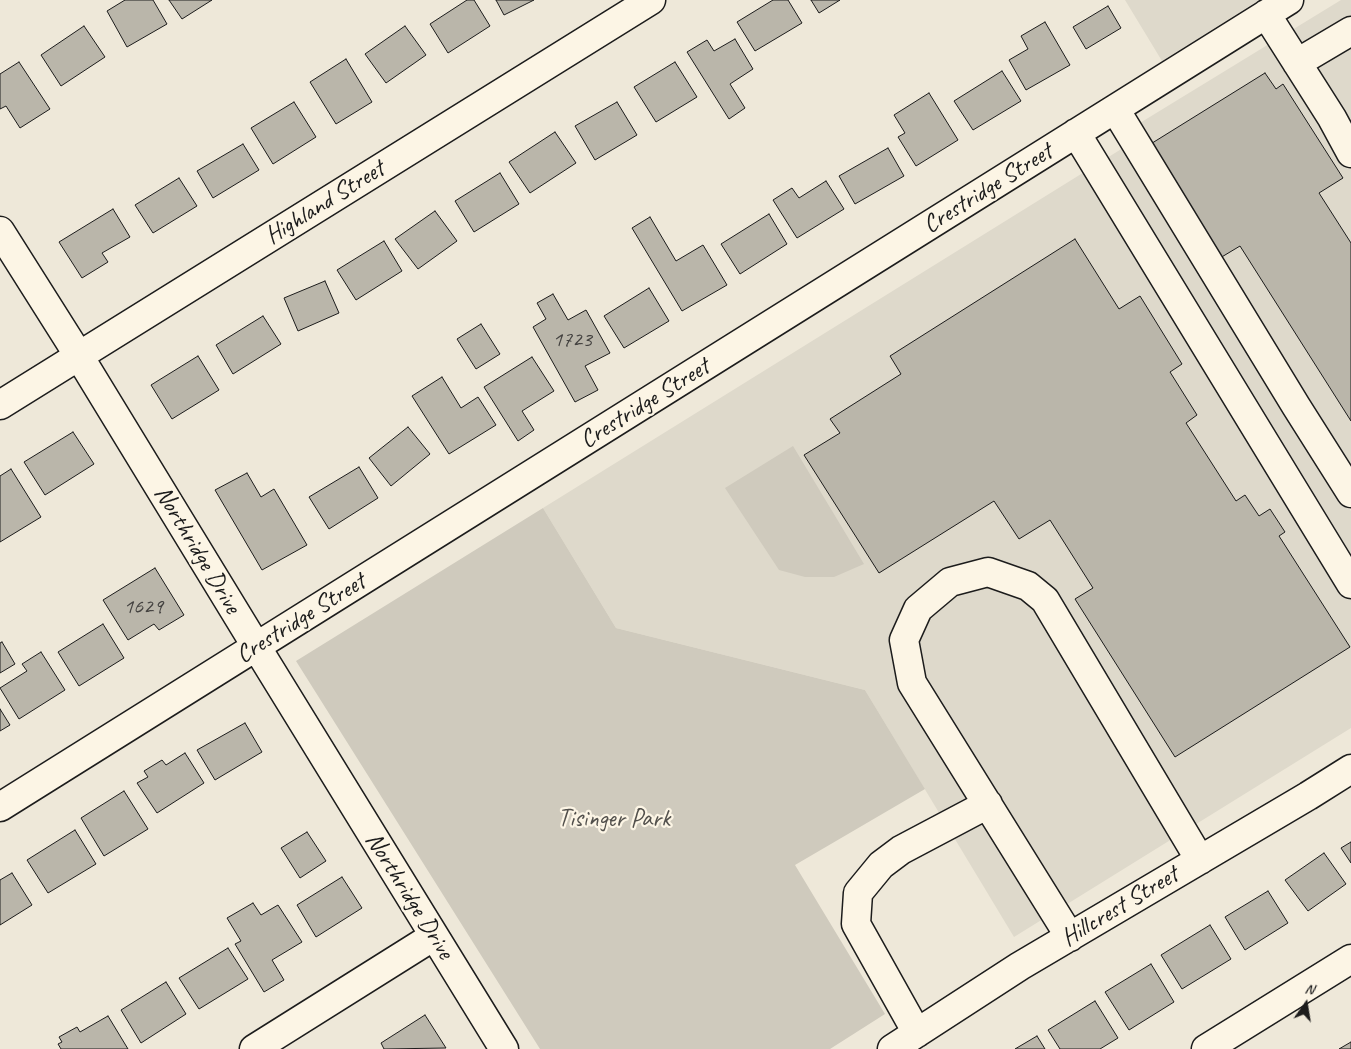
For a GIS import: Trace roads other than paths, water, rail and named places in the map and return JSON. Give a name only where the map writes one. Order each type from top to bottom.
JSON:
[{"type":"street","name":"Highland Street","points":[[0,405],[650,0]]},
{"type":"street","name":"Crestridge Street","points":[[0,807],[1289,0]]},
{"type":"street","points":[[1266,14],[1332,118],[1351,154]]},
{"type":"street","points":[[1297,63],[1351,31]]},
{"type":"street","points":[[1115,109],[1351,493]]},
{"type":"street","points":[[1076,133],[1351,584]]},
{"type":"street","name":"Northridge Drive","points":[[0,231],[79,356],[504,1049]]},
{"type":"street","points":[[1070,937],[912,683],[904,640],[918,609],[950,582],[988,572],[1028,586],[1045,600],[1200,860]]},
{"type":"street","name":"Hillcrest Street","points":[[892,1049],[1020,966],[1351,769]]},
{"type":"street","points":[[917,1032],[856,924],[858,893],[881,865],[901,850],[988,804]]},
{"type":"street","points":[[254,1049],[434,936]]},
{"type":"street","points":[[1206,1049],[1351,959]]},
{"type":"park label","name":"Tisinger Park","points":[[614,819]]}]
